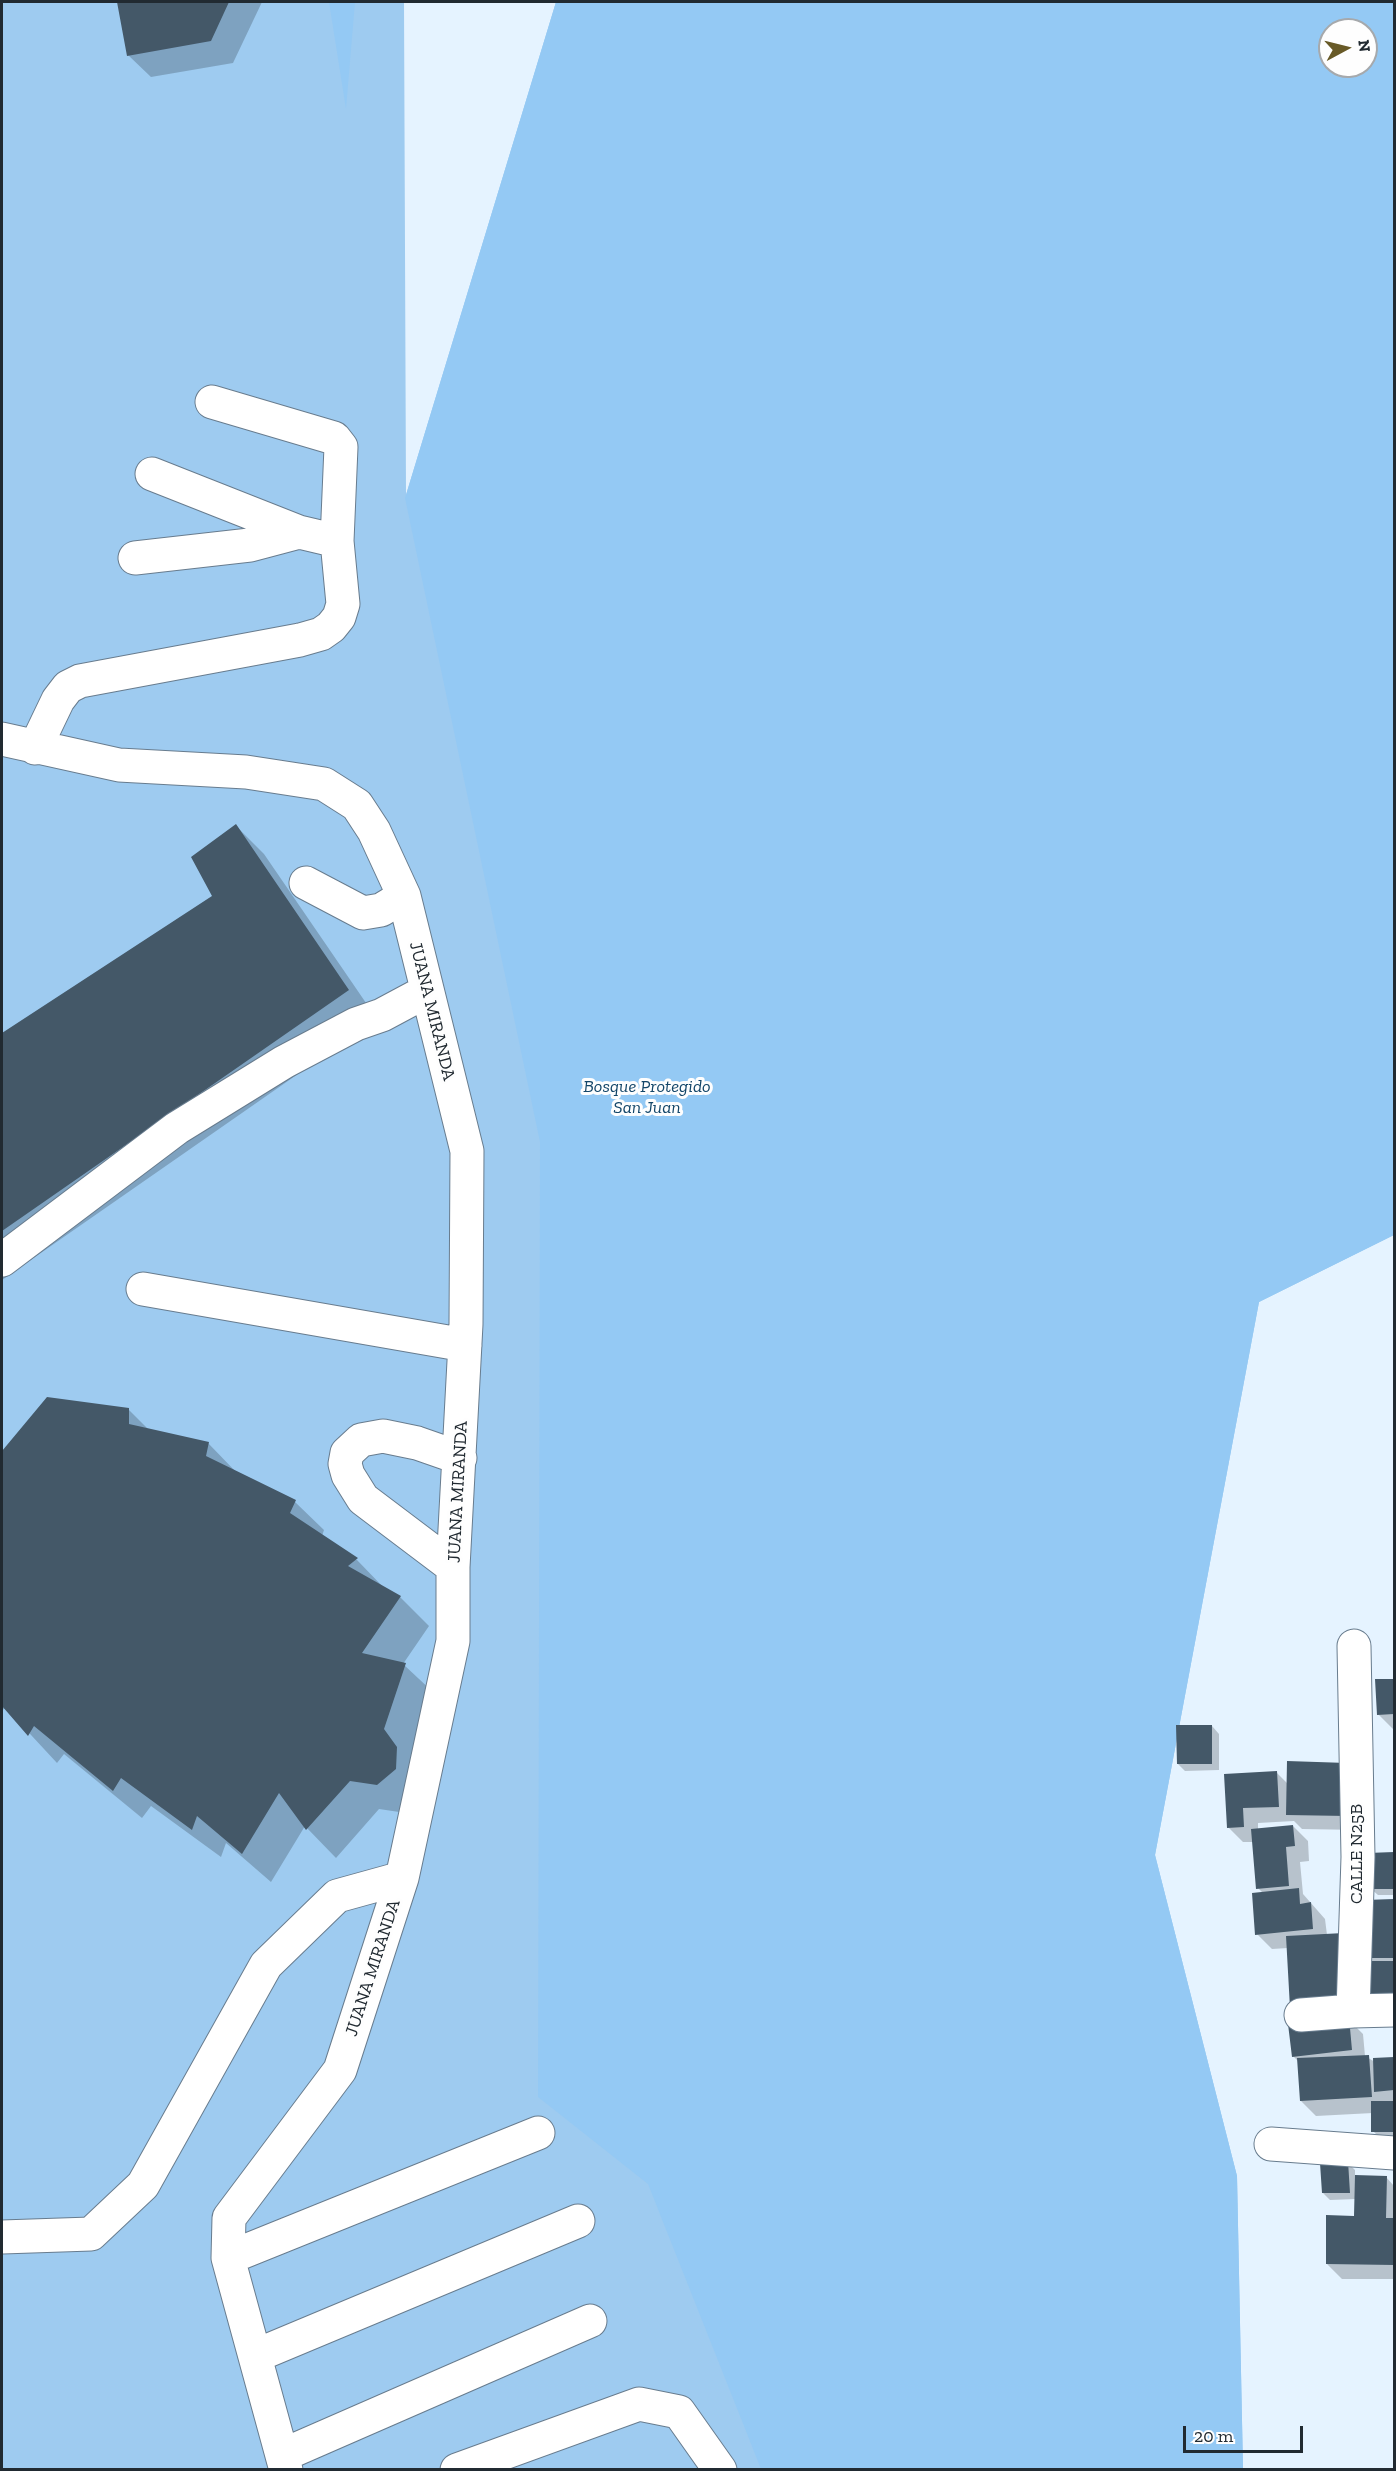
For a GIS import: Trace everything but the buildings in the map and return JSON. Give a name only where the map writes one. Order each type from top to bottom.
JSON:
[{"type":"street","points":[[35,748],[57,700],[68,687],[80,681],[300,640],[331,627],[343,604],[338,541],[341,447],[334,438],[212,402]]},
{"type":"street","points":[[152,474],[299,532],[338,541]]},
{"type":"street","points":[[135,558],[250,545],[299,532]]},
{"type":"street","name":"JUANA MIRANDA","points":[[2,739],[119,765],[246,772],[324,784],[357,806],[374,831],[404,896],[425,992],[467,1151],[465,1345],[453,1567],[453,1641],[402,1878],[340,2070],[229,2218],[228,2258],[285,2462]]},
{"type":"street","points":[[306,883],[363,913],[381,910],[404,896]]},
{"type":"street","points":[[2,1260],[177,1128],[284,1062],[425,992]]},
{"type":"street","points":[[143,1289],[465,1345]]},
{"type":"street","points":[[453,1567],[363,1499],[348,1475],[345,1464],[347,1453],[361,1440],[384,1436],[417,1443],[460,1458]]},
{"type":"street","name":"CALLE N25B","points":[[1353,2010],[1358,1857],[1354,1646]]},
{"type":"street","points":[[2,2236],[92,2234],[143,2185],[266,1965],[337,1896],[402,1878]]},
{"type":"street","points":[[1301,2015],[1353,2010],[1395,2010]]},
{"type":"street","points":[[228,2258],[538,2133]]},
{"type":"street","points":[[1271,2144],[1395,2153]]},
{"type":"street","points":[[255,2356],[578,2221]]},
{"type":"street","points":[[285,2462],[590,2321]]},
{"type":"street","points":[[457,2469],[639,2404],[679,2412],[718,2469]]},
{"type":"green space","name":"Bosque Protegido San Juan","points":[[2,2],[404,2],[406,495],[556,2],[1394,2],[1394,1235],[1259,1302],[1155,1855],[1237,2176],[1243,2469],[2,2470]]},
{"type":"green space","points":[[329,2],[355,2],[346,109]]},
{"type":"green space","name":"Bosque Protegido San Juan","points":[[556,2],[1394,2],[1394,1235],[1259,1302],[1155,1855],[1237,2176],[1243,2469],[761,2469],[648,2184],[538,2097],[540,1142],[405,498]]}]
